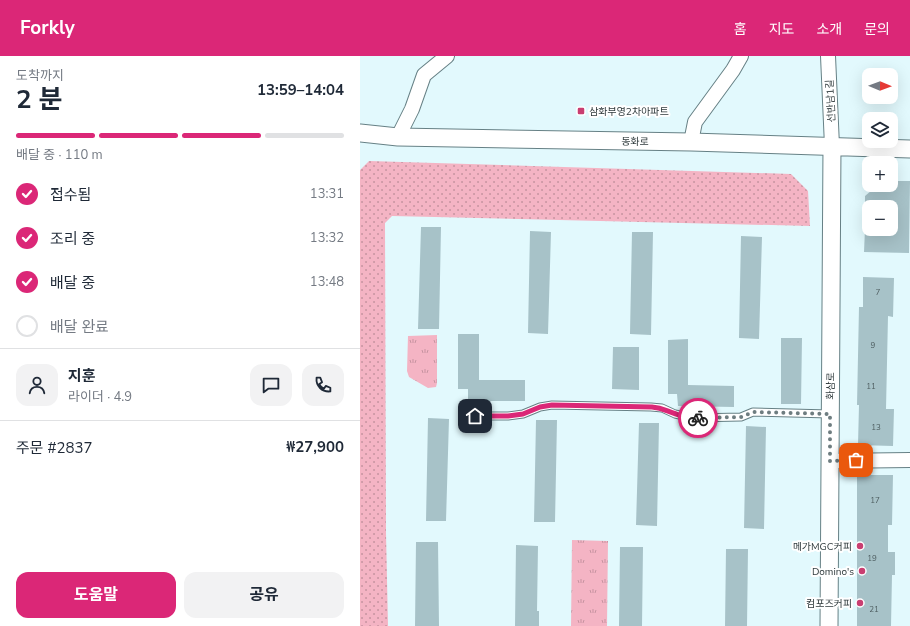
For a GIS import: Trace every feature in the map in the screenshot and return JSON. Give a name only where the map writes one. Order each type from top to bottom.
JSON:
[{"type":"street","points":[[398,137],[412,109],[424,75],[447,56]]},
{"type":"street","points":[[691,142],[695,122],[733,70],[741,56]]},
{"type":"street","name":"선반남1길","points":[[828,56],[832,146]]},
{"type":"street","name":"동화로","points":[[360,132],[398,137],[691,142],[910,149]]},
{"type":"street","name":"화삼로","points":[[829,626],[832,146]]},
{"type":"street","points":[[830,461],[910,460]]},
{"type":"lane","points":[[475,416],[508,416],[523,414],[540,407],[552,405],[657,407],[687,417],[705,418],[741,417],[753,412],[830,414]]},
{"type":"green space","points":[[369,161],[791,174],[808,191],[810,226],[392,216],[385,223],[386,533],[388,626],[360,626],[360,170]]},
{"type":"green space","points":[[437,335],[437,383],[436,387],[428,388],[409,377],[407,371],[408,336]]},
{"type":"green space","points":[[572,540],[608,541],[607,626],[571,626]]},
{"type":"building","points":[[898,181],[910,181],[909,253],[864,252],[865,236],[898,236],[898,200],[865,200],[865,196],[870,192],[898,192]]},
{"type":"building","points":[[421,227],[441,227],[439,329],[418,329]]},
{"type":"building","points":[[530,231],[551,232],[548,334],[528,333]]},
{"type":"building","points":[[632,232],[653,232],[651,335],[630,334]]},
{"type":"building","points":[[741,236],[762,237],[759,339],[739,338]]},
{"type":"building","points":[[863,277],[894,278],[893,317],[888,316],[886,409],[894,409],[893,446],[858,445],[859,405],[857,405],[859,307],[863,307]]},
{"type":"building","points":[[458,334],[479,334],[479,380],[525,380],[525,401],[468,401],[468,389],[458,389]]},
{"type":"building","points":[[781,338],[802,338],[801,404],[781,404]]},
{"type":"building","points":[[688,339],[688,385],[734,386],[734,407],[678,406],[677,394],[668,394],[668,340]]},
{"type":"building","points":[[613,347],[639,347],[639,390],[612,389]]},
{"type":"building","points":[[428,418],[449,419],[446,521],[426,521]]},
{"type":"building","points":[[536,420],[557,420],[555,522],[534,522]]},
{"type":"building","points":[[639,423],[659,423],[657,526],[636,525]]},
{"type":"building","points":[[746,426],[766,427],[764,529],[744,528]]},
{"type":"building","points":[[857,475],[893,475],[892,525],[888,525],[888,552],[895,552],[895,575],[892,575],[891,626],[857,626]]},
{"type":"building","points":[[416,542],[438,542],[439,626],[415,626]]},
{"type":"building","points":[[516,545],[538,546],[537,611],[539,611],[539,626],[515,626]]},
{"type":"building","points":[[620,547],[643,547],[642,626],[619,626]]},
{"type":"building","points":[[726,549],[748,549],[747,626],[725,626]]},
{"type":"way so far","points":[[698,418],[741,417],[753,412],[830,414],[830,461],[856,460]]},
{"type":"place","name":"삼화부영2차아파트","points":[[581,111]]},
{"type":"place","name":"메가MGC커피","points":[[860,546]]},
{"type":"place","name":"Domino's","points":[[862,571]]},
{"type":"place","name":"컴포즈커피","points":[[860,603]]},
{"type":"route","points":[[475,416],[508,416],[523,414],[540,407],[552,405],[652,407],[662,408],[675,414],[687,417],[698,418]]}]
